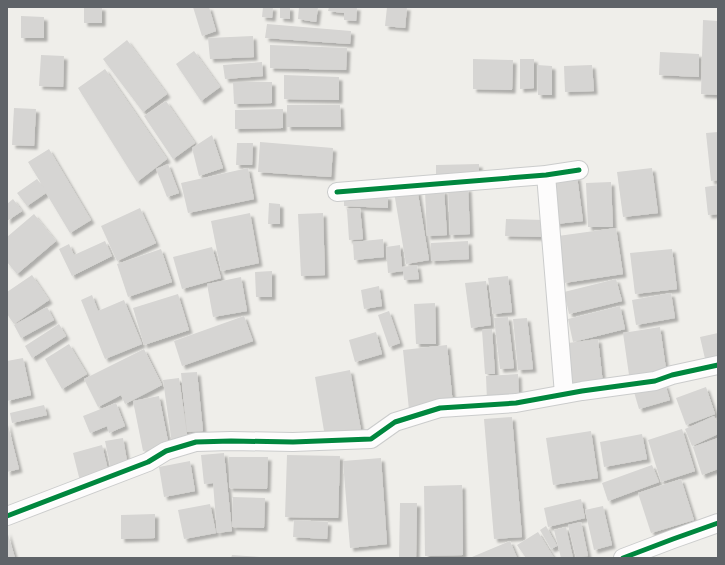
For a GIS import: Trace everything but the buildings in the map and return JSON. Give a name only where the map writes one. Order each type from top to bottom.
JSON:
[{"type":"street","points":[[337,192],[546,175],[579,170]]},
{"type":"street","points":[[546,175],[564,394]]},
{"type":"street","points":[[7,516],[148,462],[166,451],[196,442],[293,442],[371,439],[395,422],[440,408],[516,403],[564,394],[655,381],[718,365]]},
{"type":"street","points":[[623,558],[718,523]]},
{"type":"cycle path","points":[[337,192],[546,175],[579,170]]},
{"type":"cycle path","points":[[7,516],[148,462],[166,451],[196,442],[293,442],[371,439],[395,422],[440,408],[516,403],[582,391],[655,381],[672,375],[718,365]]},
{"type":"cycle path","points":[[623,558],[718,523]]}]
